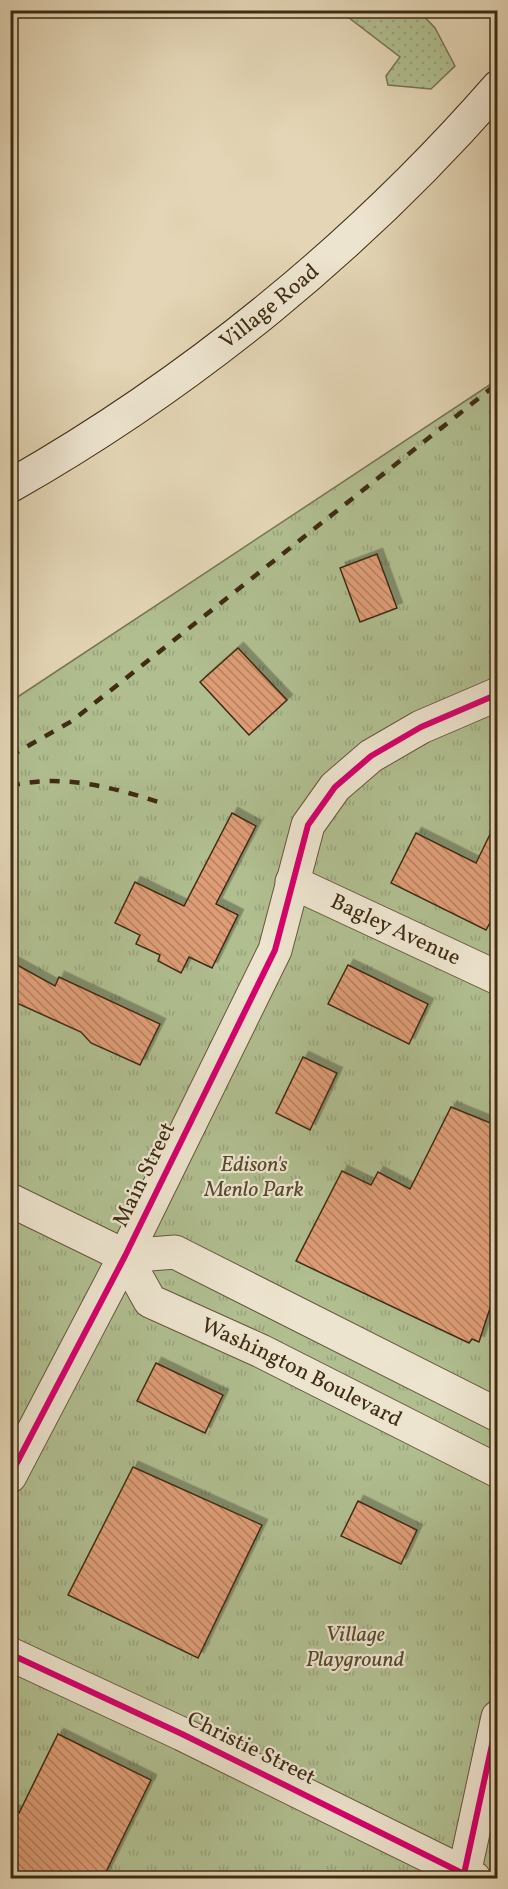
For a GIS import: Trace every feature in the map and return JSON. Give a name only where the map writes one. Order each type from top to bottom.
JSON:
[{"type":"street","name":"Village Road","points":[[10,486],[64,456],[146,402],[294,287],[382,209],[498,87]]},
{"type":"street","name":"Main Street","points":[[10,1476],[126,1256],[275,950],[308,825],[335,787],[381,750],[421,727],[498,694]]},
{"type":"street","name":"Bagley Avenue","points":[[292,882],[498,978]]},
{"type":"street","points":[[10,1200],[126,1256],[175,1252],[498,1415]]},
{"type":"street","name":"Washington Boulevard","points":[[126,1256],[150,1301],[261,1351],[498,1471]]},
{"type":"street","name":"Christie Street","points":[[10,1654],[182,1734],[469,1876]]},
{"type":"street","points":[[469,1876],[498,1717]]},
{"type":"green space","points":[[340,11],[419,11],[435,28],[455,66],[431,89],[388,85],[386,76],[400,57]]},
{"type":"green space","name":"Edison's Menlo Park","points":[[497,380],[497,1878],[11,1878],[10,702]]},
{"type":"building","points":[[377,554],[397,608],[360,622],[340,568]]},
{"type":"building","points":[[238,648],[287,700],[249,735],[200,682]]},
{"type":"building","points":[[232,813],[256,826],[216,904],[238,915],[212,968],[189,957],[181,973],[158,961],[160,955],[136,944],[140,935],[115,923],[135,882],[184,906]]},
{"type":"building","points":[[498,818],[498,908],[486,930],[391,883],[416,833],[476,863]]},
{"type":"building","points":[[10,961],[55,986],[59,977],[160,1024],[140,1065],[91,1043],[81,1032],[10,1000]]},
{"type":"building","points":[[348,965],[428,1004],[409,1044],[328,1004]]},
{"type":"building","points":[[303,1057],[337,1073],[310,1130],[276,1113]]},
{"type":"building","points":[[451,1107],[498,1126],[498,1306],[491,1305],[479,1342],[472,1339],[469,1343],[296,1261],[342,1171],[371,1185],[378,1172],[410,1189]]},
{"type":"building","points":[[156,1363],[223,1395],[205,1433],[137,1401]]},
{"type":"building","points":[[133,1467],[262,1525],[198,1658],[68,1595]]},
{"type":"building","points":[[358,1501],[417,1530],[401,1564],[341,1536]]},
{"type":"building","points":[[58,1734],[151,1780],[103,1878],[10,1878],[10,1809],[19,1813]]},
{"type":"railway","points":[[10,756],[72,721],[498,383]]},
{"type":"railway","points":[[10,786],[50,781],[89,784],[165,804]]},
{"type":"cycle path","points":[[10,1476],[125,1256],[275,950],[308,825],[335,787],[371,756],[421,727],[498,694]]},
{"type":"cycle path","points":[[10,1654],[182,1734],[464,1874],[498,1717]]},
{"type":"park label","name":"Village Playground","points":[[355,1648]]}]
